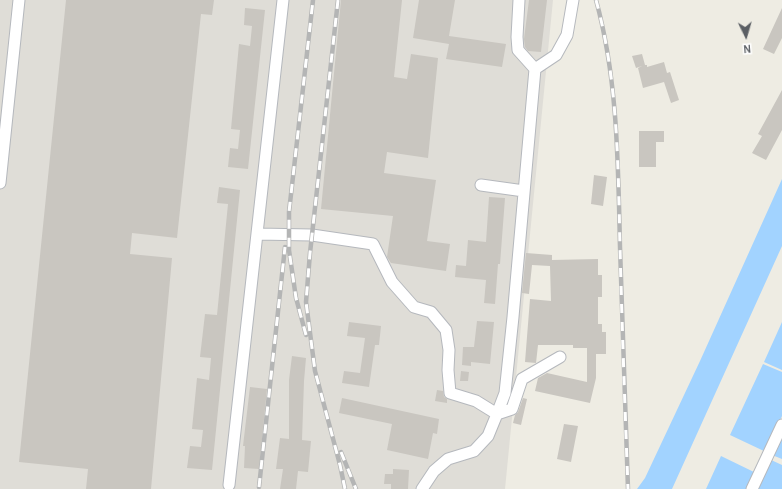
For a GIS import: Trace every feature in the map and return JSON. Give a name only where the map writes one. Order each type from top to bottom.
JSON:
[{"type":"lane","points":[[0,183],[19,0]]},
{"type":"lane","points":[[229,485],[283,0]]},
{"type":"lane","points":[[422,489],[434,471],[448,459],[474,451],[488,436],[505,393],[535,69],[518,50],[516,37],[519,0]]},
{"type":"lane","points":[[535,69],[556,54],[567,36],[573,0]]},
{"type":"lane","points":[[481,185],[524,191]]},
{"type":"lane","points":[[257,234],[312,235],[373,244],[392,282],[414,307],[431,312],[446,330],[449,350],[448,370],[450,393],[476,401],[497,414]]},
{"type":"lane","points":[[497,414],[512,409],[522,379],[560,357]]},
{"type":"lane","points":[[752,489],[782,425]]},
{"type":"shaded area","points":[[0,0],[553,0],[505,489],[0,489]]},
{"type":"water","points":[[782,179],[782,246],[672,489],[637,489],[645,478],[700,361]]},
{"type":"water","points":[[782,322],[782,370],[764,362]]},
{"type":"water","points":[[763,364],[782,372],[782,416],[766,452],[730,435]]},
{"type":"water","points":[[782,432],[782,459],[772,455]]},
{"type":"water","points":[[721,456],[756,473],[749,489],[706,489]]},
{"type":"water","points":[[769,459],[782,465],[782,489],[756,489]]},
{"type":"building","points":[[66,0],[214,0],[212,15],[201,14],[177,238],[132,233],[130,254],[172,258],[151,489],[86,489],[88,469],[19,462]]},
{"type":"building","points":[[341,0],[402,0],[394,77],[407,79],[411,54],[438,58],[428,158],[387,152],[384,173],[436,180],[427,241],[450,244],[446,271],[391,263],[387,257],[393,216],[321,209]]},
{"type":"building","points":[[419,0],[455,0],[449,36],[506,44],[502,67],[446,59],[449,44],[413,38]]},
{"type":"building","points":[[529,0],[547,0],[541,52],[528,51],[525,47],[524,39]]},
{"type":"building","points":[[245,8],[265,10],[248,169],[228,167],[230,148],[238,149],[240,130],[231,129],[239,44],[250,46],[252,26],[244,25]]},
{"type":"building","points":[[782,8],[782,38],[774,54],[763,49]]},
{"type":"building","points":[[642,54],[647,67],[664,62],[667,73],[670,72],[679,100],[671,103],[664,82],[643,88],[638,68],[642,66],[636,68],[632,56]]},
{"type":"building","points":[[782,90],[782,130],[766,160],[752,153],[762,136],[758,134]]},
{"type":"building","points":[[639,131],[664,131],[664,142],[656,142],[656,167],[639,167]]},
{"type":"building","points":[[594,175],[607,177],[603,206],[591,204]]},
{"type":"building","points":[[219,187],[240,190],[212,470],[187,468],[190,446],[201,447],[203,430],[192,429],[197,378],[209,380],[211,358],[200,357],[205,314],[217,315],[228,204],[217,203]]},
{"type":"building","points":[[489,197],[505,198],[500,264],[498,264],[495,304],[484,303],[486,280],[455,277],[456,265],[466,266],[468,240],[486,242]]},
{"type":"building","points":[[526,253],[552,255],[552,260],[598,259],[598,275],[602,275],[602,297],[598,297],[598,324],[602,324],[602,332],[606,332],[606,354],[596,354],[596,378],[590,403],[535,391],[538,378],[547,373],[587,382],[587,348],[573,348],[573,345],[538,345],[536,363],[525,362],[530,299],[551,301],[550,266],[532,265],[529,294],[522,293]]},
{"type":"building","points":[[477,321],[494,322],[490,364],[471,362],[471,366],[462,365],[463,347],[474,347]]},
{"type":"building","points":[[349,322],[381,326],[379,345],[375,345],[369,387],[342,383],[344,371],[360,373],[365,338],[347,336]]},
{"type":"building","points":[[292,356],[306,358],[302,440],[311,441],[308,472],[298,471],[296,489],[280,489],[283,469],[276,469],[280,438],[289,439],[289,380]]},
{"type":"building","points":[[461,371],[469,372],[468,381],[460,381]]},
{"type":"building","points":[[250,387],[267,389],[259,469],[244,468],[245,446],[243,446]]},
{"type":"building","points":[[437,390],[443,391],[444,397],[447,399],[447,403],[435,401]]},
{"type":"building","points":[[342,398],[439,419],[437,434],[433,433],[428,459],[387,450],[392,424],[339,413]]},
{"type":"building","points":[[523,398],[527,399],[521,425],[513,423]]},
{"type":"building","points":[[564,424],[578,426],[571,462],[557,459]]},
{"type":"building","points":[[393,469],[409,470],[408,489],[391,489],[391,484],[384,484],[385,474],[393,474]]},
{"type":"railway","points":[[306,335],[296,298],[289,250],[289,212],[313,0]]},
{"type":"railway","points":[[338,0],[306,302],[315,371],[345,489]]},
{"type":"railway","points":[[596,0],[609,61],[616,122],[628,489]]},
{"type":"railway","points":[[259,487],[285,247]]},
{"type":"railway","points":[[341,452],[356,489]]}]
